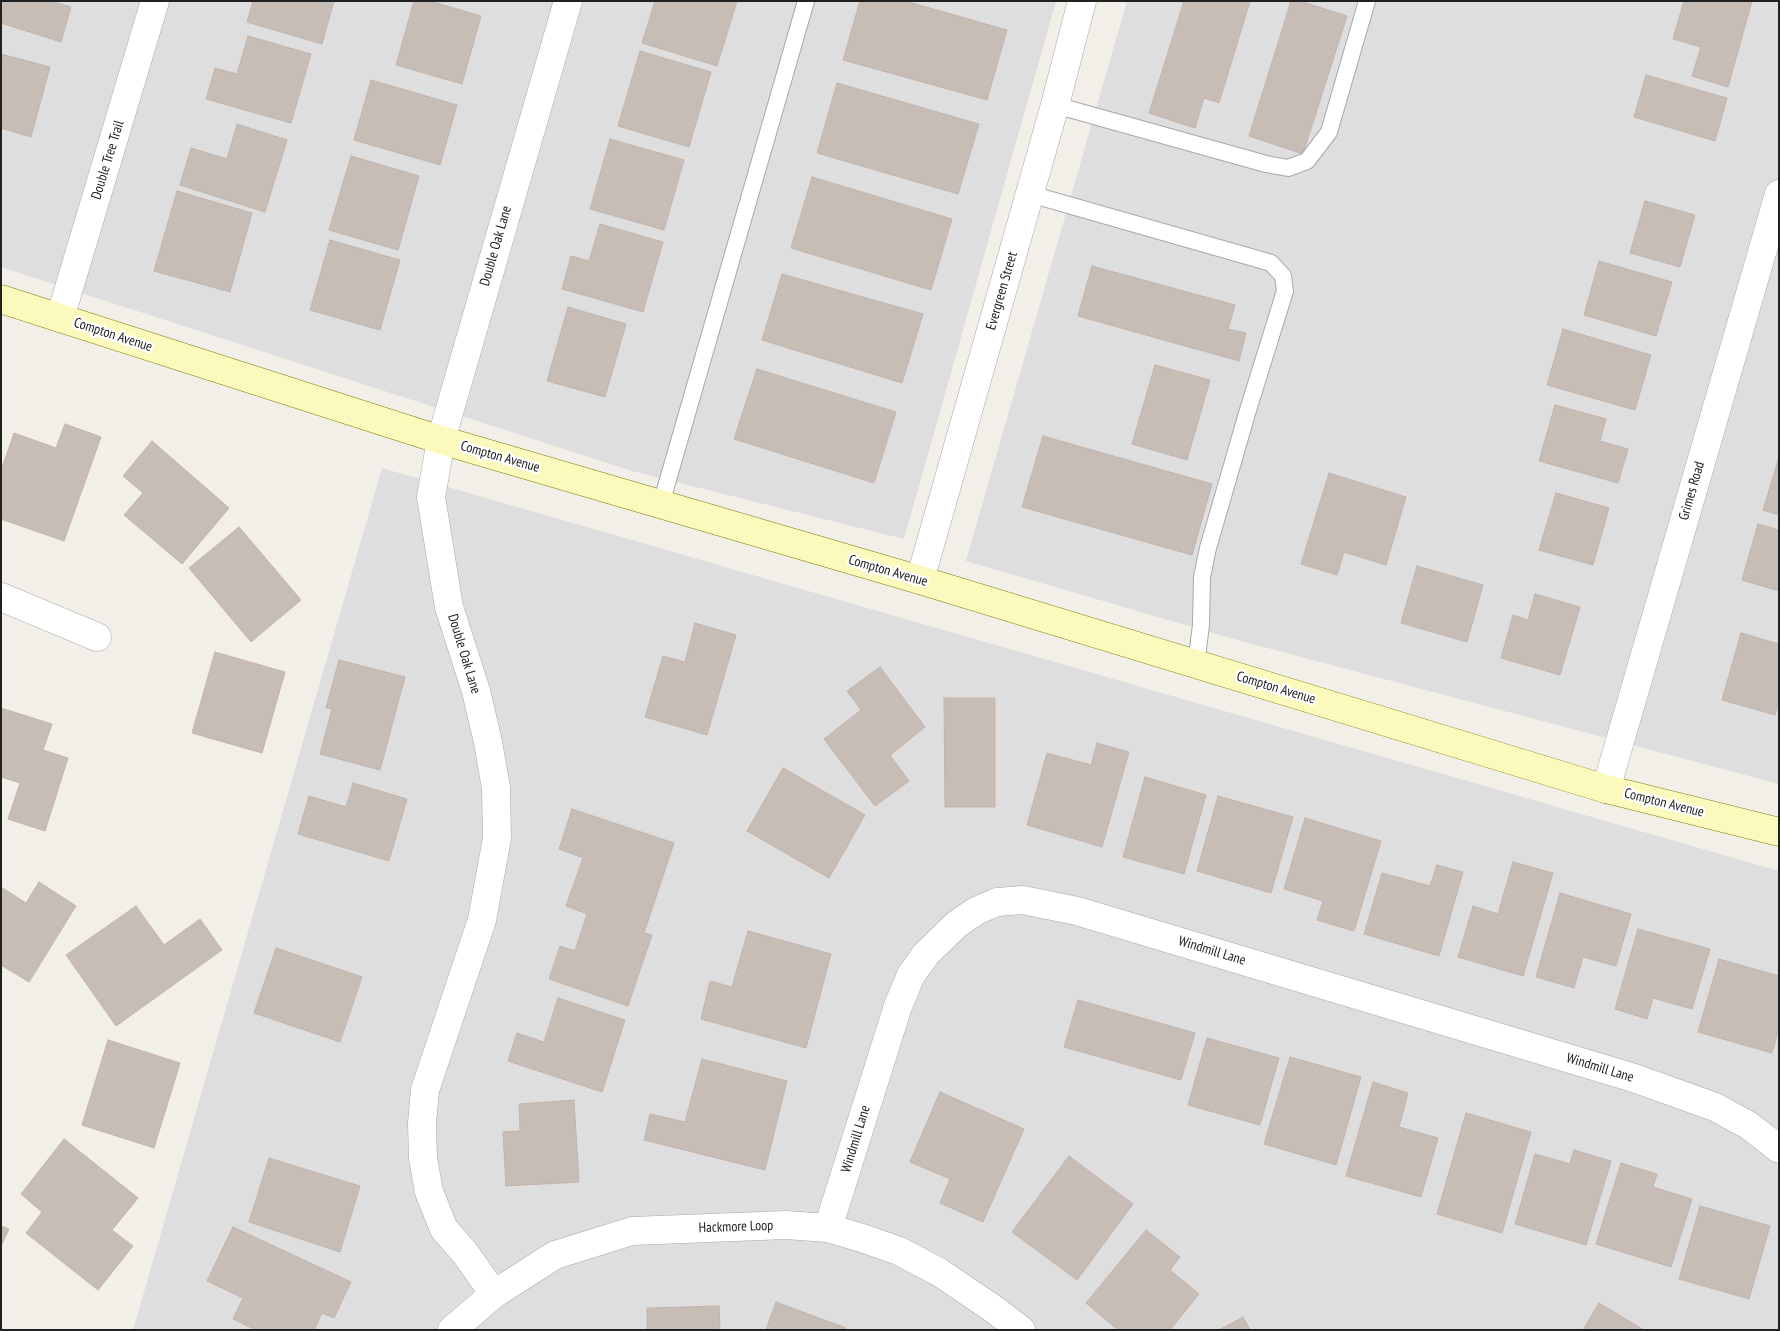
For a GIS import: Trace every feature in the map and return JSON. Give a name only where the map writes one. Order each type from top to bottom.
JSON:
[{"type":"street","name":"Double Tree Trail","points":[[60,318],[156,1]]},
{"type":"street","name":"Double Oak Lane","points":[[494,1294],[465,1253],[444,1229],[429,1192],[423,1158],[422,1123],[425,1090],[482,920],[498,838],[496,788],[488,742],[476,691],[449,607],[431,497],[441,440],[568,1]]},
{"type":"street","name":"Evergreen Street","points":[[920,580],[1030,194],[1082,1]]},
{"type":"street","name":"Grimes Road","points":[[1606,788],[1779,194]]},
{"type":"street","name":"Compton Avenue","points":[[1,299],[441,440],[920,580],[1606,788],[1779,832]]},
{"type":"street","points":[[1,597],[97,637]]},
{"type":"street","name":"Windmill Lane","points":[[828,1228],[898,1006],[911,975],[926,954],[957,924],[976,911],[997,902],[1023,900],[1077,911],[1634,1078],[1716,1107],[1748,1125],[1779,1149]]},
{"type":"street","name":"Hackmore Loop","points":[[452,1330],[494,1294],[554,1255],[632,1231],[786,1225],[828,1228],[899,1251],[939,1272],[1021,1330]]},
{"type":"lane","points":[[661,504],[806,1]]},
{"type":"lane","points":[[1054,105],[1266,164],[1288,168],[1307,161],[1329,132],[1367,1]]},
{"type":"lane","points":[[1030,194],[1271,263],[1283,276],[1285,291],[1208,548],[1202,577],[1201,625],[1196,664]]},
{"type":"shaded area","points":[[1,1],[1056,1],[904,539],[632,471],[1,267]]},
{"type":"shaded area","points":[[1127,1],[1779,1],[1779,784],[1230,638],[966,561]]},
{"type":"shaded area","points":[[382,468],[1779,871],[1779,1330],[133,1330]]},
{"type":"building","points":[[1,1],[57,1],[57,3],[71,7],[61,42],[1,23]]},
{"type":"building","points":[[253,1],[334,1],[322,44],[247,22]]},
{"type":"building","points":[[414,1],[430,1],[481,16],[462,84],[396,65]]},
{"type":"building","points":[[655,1],[737,1],[717,66],[642,43]]},
{"type":"building","points":[[860,1],[905,1],[1007,30],[987,100],[843,60]]},
{"type":"building","points":[[1184,1],[1250,1],[1219,103],[1204,98],[1195,128],[1149,113]]},
{"type":"building","points":[[1291,1],[1300,1],[1347,16],[1303,154],[1249,136]]},
{"type":"building","points":[[1684,1],[1752,1],[1728,87],[1692,76],[1701,47],[1673,39]]},
{"type":"building","points":[[248,36],[311,54],[291,123],[206,99],[215,68],[237,74]]},
{"type":"building","points":[[640,51],[711,72],[689,147],[618,126]]},
{"type":"building","points":[[1,54],[50,67],[31,137],[1,128]]},
{"type":"building","points":[[1646,75],[1727,98],[1715,141],[1634,117]]},
{"type":"building","points":[[371,80],[457,105],[440,165],[354,140]]},
{"type":"building","points":[[837,83],[979,124],[958,194],[817,153]]},
{"type":"building","points":[[237,124],[287,140],[265,212],[180,185],[191,148],[227,159]]},
{"type":"building","points":[[610,139],[684,160],[664,230],[590,209]]},
{"type":"building","points":[[351,156],[419,176],[398,250],[329,230]]},
{"type":"building","points":[[812,177],[952,219],[931,290],[791,248]]},
{"type":"building","points":[[177,191],[252,213],[230,292],[154,271]]},
{"type":"building","points":[[1645,201],[1695,215],[1680,267],[1630,253]]},
{"type":"building","points":[[600,224],[663,242],[643,312],[562,289],[571,256],[589,261]]},
{"type":"building","points":[[330,240],[400,260],[380,330],[310,310]]},
{"type":"building","points":[[1599,261],[1672,282],[1656,336],[1584,315]]},
{"type":"building","points":[[1092,266],[1235,305],[1228,329],[1246,333],[1239,361],[1078,316]]},
{"type":"building","points":[[782,274],[923,314],[902,383],[762,340]]},
{"type":"building","points":[[568,307],[626,324],[605,397],[547,381]]},
{"type":"building","points":[[1563,329],[1651,355],[1635,410],[1547,385]]},
{"type":"building","points":[[1155,365],[1210,380],[1187,460],[1132,444]]},
{"type":"building","points":[[757,369],[896,412],[874,483],[734,439]]},
{"type":"building","points":[[1555,405],[1606,419],[1600,441],[1628,449],[1618,483],[1539,461]]},
{"type":"building","points":[[65,424],[101,437],[64,541],[1,519],[1,471],[14,433],[56,448]]},
{"type":"building","points":[[1043,436],[1212,484],[1192,555],[1022,507]]},
{"type":"building","points":[[152,441],[229,508],[182,564],[124,515],[143,493],[123,476]]},
{"type":"building","points":[[1779,457],[1779,515],[1763,510]]},
{"type":"building","points":[[1329,473],[1406,497],[1386,565],[1344,552],[1337,575],[1301,564]]},
{"type":"building","points":[[1556,493],[1609,508],[1593,565],[1539,550]]},
{"type":"building","points":[[1758,524],[1779,530],[1779,591],[1742,580]]},
{"type":"building","points":[[239,527],[301,600],[251,642],[189,568]]},
{"type":"building","points":[[1417,566],[1483,585],[1467,642],[1401,623]]},
{"type":"building","points":[[1535,594],[1580,607],[1560,675],[1501,658],[1513,615],[1528,620]]},
{"type":"building","points":[[695,623],[736,635],[707,735],[645,717],[663,656],[685,662]]},
{"type":"building","points":[[1741,633],[1779,644],[1779,700],[1775,715],[1722,700]]},
{"type":"building","points":[[215,652],[285,672],[262,753],[192,733]]},
{"type":"building","points":[[339,660],[405,677],[380,770],[320,754],[332,709],[326,708]]},
{"type":"building","points":[[880,667],[925,727],[890,755],[909,781],[875,806],[824,739],[861,710],[847,691]]},
{"type":"building","points":[[944,698],[995,698],[995,807],[945,807]]},
{"type":"building","points":[[1,708],[52,724],[43,750],[68,758],[45,831],[8,819],[20,783],[1,777]]},
{"type":"building","points":[[1097,743],[1129,752],[1102,847],[1027,825],[1047,753],[1091,765]]},
{"type":"building","points":[[783,768],[865,815],[829,878],[747,831]]},
{"type":"building","points":[[1145,777],[1206,795],[1184,874],[1123,857]]},
{"type":"building","points":[[353,783],[407,799],[389,861],[298,834],[309,796],[346,807]]},
{"type":"building","points":[[1218,796],[1293,817],[1271,893],[1197,871]]},
{"type":"building","points":[[572,809],[674,843],[644,933],[652,935],[628,1006],[549,979],[560,946],[575,951],[587,914],[566,906],[583,858],[559,849]]},
{"type":"building","points":[[1305,818],[1381,841],[1354,931],[1317,920],[1323,901],[1284,889]]},
{"type":"building","points":[[1513,862],[1553,873],[1523,976],[1458,957],[1473,906],[1498,914]]},
{"type":"building","points":[[1437,865],[1463,872],[1439,956],[1364,934],[1382,873],[1430,886]]},
{"type":"building","points":[[39,882],[76,906],[29,982],[1,965],[1,887],[26,903]]},
{"type":"building","points":[[1560,893],[1631,914],[1616,966],[1583,957],[1574,988],[1536,977]]},
{"type":"building","points":[[136,906],[164,945],[200,919],[222,950],[116,1026],[66,955]]},
{"type":"building","points":[[1638,929],[1710,949],[1692,1009],[1653,998],[1647,1019],[1615,1009]]},
{"type":"building","points":[[748,931],[831,954],[806,1048],[701,1019],[710,981],[732,987]]},
{"type":"building","points":[[276,948],[362,977],[340,1042],[254,1013]]},
{"type":"building","points":[[1719,959],[1779,976],[1779,1028],[1772,1053],[1698,1032]]},
{"type":"building","points":[[558,998],[625,1020],[602,1092],[508,1061],[517,1033],[544,1042]]},
{"type":"building","points":[[1078,1000],[1195,1033],[1181,1080],[1064,1047]]},
{"type":"building","points":[[1207,1038],[1279,1058],[1260,1125],[1188,1105]]},
{"type":"building","points":[[108,1040],[180,1063],[154,1148],[82,1125]]},
{"type":"building","points":[[1290,1057],[1361,1077],[1336,1165],[1264,1144]]},
{"type":"building","points":[[702,1059],[787,1081],[765,1170],[644,1140],[650,1114],[685,1122]]},
{"type":"building","points":[[1373,1082],[1408,1093],[1399,1127],[1438,1138],[1421,1197],[1346,1176]]},
{"type":"building","points":[[940,1092],[1024,1129],[983,1222],[940,1203],[950,1179],[910,1162]]},
{"type":"building","points":[[574,1100],[579,1182],[506,1186],[503,1132],[520,1131],[519,1104]]},
{"type":"building","points":[[1466,1113],[1531,1132],[1502,1233],[1437,1214]]},
{"type":"building","points":[[64,1139],[138,1198],[112,1230],[133,1246],[98,1290],[26,1233],[42,1212],[21,1194]]},
{"type":"building","points":[[1574,1150],[1611,1161],[1586,1245],[1515,1224],[1535,1154],[1570,1164]]},
{"type":"building","points":[[1069,1156],[1133,1204],[1077,1280],[1012,1232]]},
{"type":"building","points":[[269,1158],[360,1186],[340,1252],[249,1222]]},
{"type":"building","points":[[1621,1163],[1657,1174],[1653,1187],[1692,1199],[1671,1267],[1596,1244]]},
{"type":"building","points":[[1700,1206],[1770,1226],[1749,1299],[1679,1279]]},
{"type":"building","points":[[1,1226],[9,1229],[1,1246]]},
{"type":"building","points":[[233,1227],[351,1282],[334,1318],[322,1313],[314,1330],[256,1330],[233,1319],[243,1298],[207,1281]]},
{"type":"building","points":[[1146,1230],[1180,1257],[1170,1270],[1199,1294],[1170,1330],[1118,1330],[1086,1303]]},
{"type":"building","points":[[776,1302],[846,1328],[846,1330],[766,1330]]},
{"type":"building","points":[[1599,1303],[1644,1330],[1583,1330]]},
{"type":"building","points":[[719,1306],[720,1330],[647,1330],[647,1308]]},
{"type":"building","points":[[1243,1317],[1250,1330],[1219,1330]]}]
